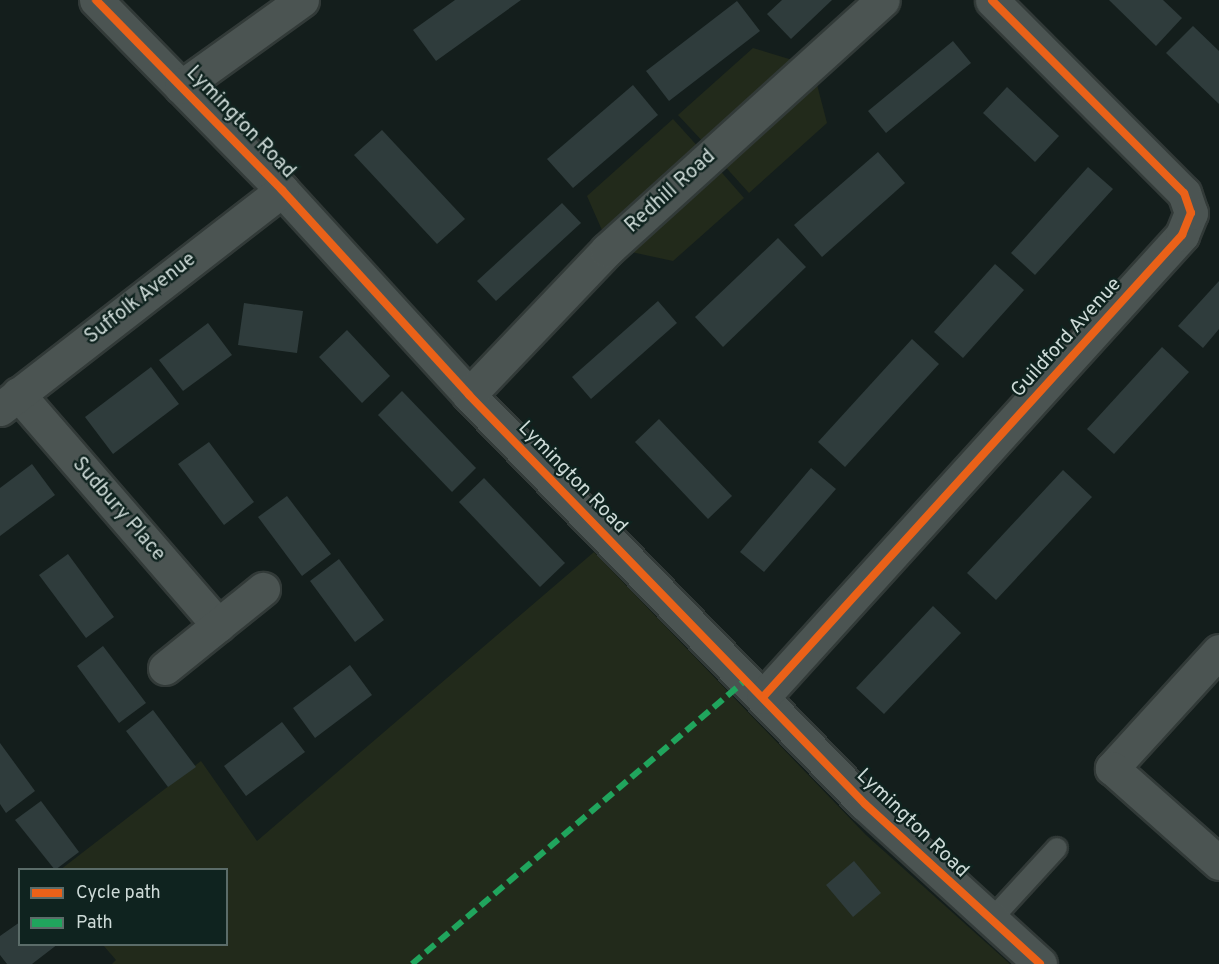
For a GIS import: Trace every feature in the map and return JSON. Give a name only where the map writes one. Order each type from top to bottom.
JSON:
[{"type":"street","name":"Lymington Road","points":[[96,0],[282,190],[469,395],[865,804],[990,921],[1040,964]]},
{"type":"street","points":[[181,87],[302,0]]},
{"type":"street","name":"Redhill Road","points":[[469,395],[607,250],[883,0]]},
{"type":"street","name":"Guildford Avenue","points":[[763,697],[1182,235],[1191,213],[1184,193],[992,0]]},
{"type":"street","name":"Suffolk Avenue","points":[[9,402],[282,190]]},
{"type":"street","name":"Sudbury Place","points":[[9,402],[218,625]]},
{"type":"street","points":[[165,668],[263,589]]},
{"type":"street","points":[[1219,651],[1112,768],[1219,863]]},
{"type":"lane","points":[[990,921],[1057,848]]},
{"type":"green space","points":[[753,48],[799,62],[706,145],[678,115]]},
{"type":"green space","points":[[815,77],[827,123],[749,193],[721,162]]},
{"type":"green space","points":[[673,119],[701,150],[605,237],[587,196]]},
{"type":"green space","points":[[716,166],[744,198],[673,261],[622,250]]},
{"type":"green space","points":[[594,552],[866,835],[1010,964],[112,964],[116,960],[104,946],[228,946],[228,868],[63,868],[201,761],[257,841]]},
{"type":"building","points":[[455,0],[521,0],[436,61],[413,30]]},
{"type":"building","points":[[782,0],[832,0],[791,39],[767,14]]},
{"type":"building","points":[[1109,0],[1163,0],[1182,18],[1156,46]]},
{"type":"building","points":[[737,1],[760,31],[669,101],[646,71]]},
{"type":"building","points":[[1193,26],[1219,51],[1219,104],[1166,53]]},
{"type":"building","points":[[953,41],[971,63],[886,133],[868,111]]},
{"type":"building","points":[[633,85],[658,115],[573,188],[547,159]]},
{"type":"building","points":[[1007,87],[1059,136],[1035,162],[983,113]]},
{"type":"building","points":[[382,130],[465,219],[437,244],[354,155]]},
{"type":"building","points":[[878,152],[905,183],[822,257],[794,225]]},
{"type":"building","points":[[1088,167],[1113,189],[1035,275],[1011,253]]},
{"type":"building","points":[[562,203],[581,223],[496,301],[477,281]]},
{"type":"building","points":[[778,238],[806,267],[723,347],[695,317]]},
{"type":"building","points":[[995,264],[1024,290],[963,358],[934,332]]},
{"type":"building","points":[[1219,281],[1219,329],[1203,348],[1178,326]]},
{"type":"building","points":[[658,301],[677,323],[591,399],[572,377]]},
{"type":"building","points":[[244,303],[303,311],[297,353],[238,345]]},
{"type":"building","points":[[208,323],[232,355],[183,391],[159,360]]},
{"type":"building","points":[[347,330],[390,376],[362,403],[319,357]]},
{"type":"building","points":[[912,339],[939,364],[845,467],[818,442]]},
{"type":"building","points":[[1162,347],[1189,372],[1114,454],[1087,429]]},
{"type":"building","points":[[151,367],[179,404],[113,454],[85,417]]},
{"type":"building","points":[[402,391],[476,468],[452,492],[378,415]]},
{"type":"building","points":[[659,419],[732,496],[708,519],[635,442]]},
{"type":"building","points":[[209,442],[254,502],[224,525],[178,464]]},
{"type":"building","points":[[32,464],[55,495],[0,536],[0,488]]},
{"type":"building","points":[[811,468],[836,489],[764,572],[740,552]]},
{"type":"building","points":[[1063,470],[1092,497],[996,600],[967,573]]},
{"type":"building","points":[[484,478],[565,563],[540,587],[459,502]]},
{"type":"building","points":[[287,496],[331,554],[302,576],[258,517]]},
{"type":"building","points":[[68,554],[114,617],[86,638],[39,575]]},
{"type":"building","points":[[339,559],[384,620],[355,642],[310,581]]},
{"type":"building","points":[[933,606],[961,633],[884,714],[856,688]]},
{"type":"building","points":[[103,646],[146,703],[119,723],[77,666]]},
{"type":"building","points":[[350,665],[372,695],[315,738],[293,708]]},
{"type":"building","points":[[153,710],[196,767],[168,787],[126,731]]},
{"type":"building","points":[[282,722],[305,752],[246,796],[224,766]]},
{"type":"building","points":[[0,743],[35,791],[6,813],[0,804]]},
{"type":"building","points":[[41,801],[79,852],[58,868],[53,868],[15,820]]},
{"type":"building","points":[[854,861],[881,893],[853,917],[826,885]]},
{"type":"building","points":[[18,923],[18,946],[55,946],[32,964],[7,964],[0,955],[0,936]]},
{"type":"marked path","points":[[412,964],[746,680]]},
{"type":"cycle path","points":[[96,0],[282,190],[469,395],[865,804],[1040,964]]},
{"type":"cycle path","points":[[763,697],[1182,235],[1191,213],[1184,193],[992,0]]}]
